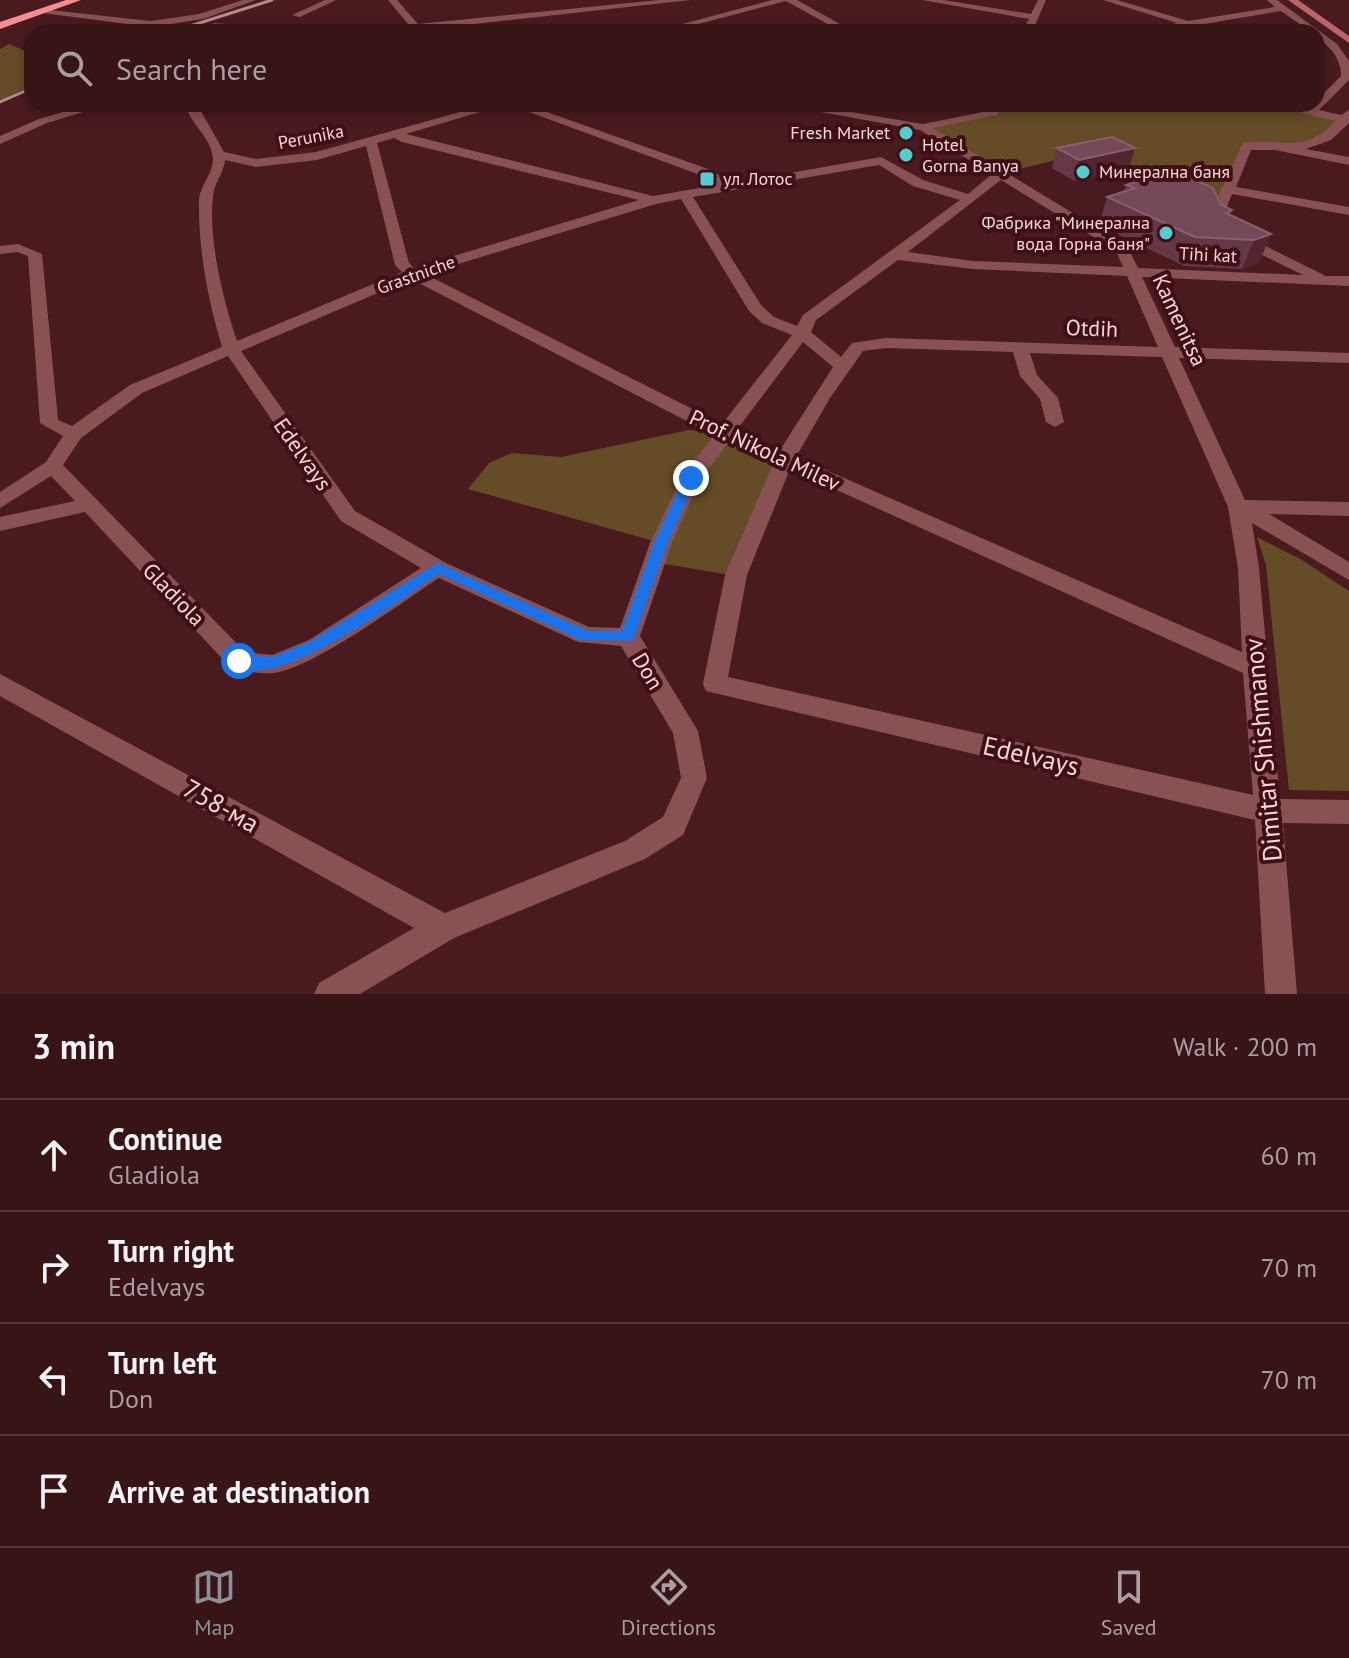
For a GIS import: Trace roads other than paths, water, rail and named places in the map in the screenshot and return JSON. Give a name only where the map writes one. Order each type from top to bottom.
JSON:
[{"type":"highway","points":[[0,26],[76,0]]},
{"type":"street","points":[[40,12],[151,24],[200,17],[250,0]]},
{"type":"street","points":[[297,15],[332,0]]},
{"type":"street","points":[[392,0],[412,24]]},
{"type":"street","points":[[445,24],[687,0]]},
{"type":"street","points":[[688,24],[782,0]]},
{"type":"street","points":[[790,0],[834,24]]},
{"type":"street","points":[[926,0],[1034,17]]},
{"type":"street","points":[[1031,24],[1042,0]]},
{"type":"street","points":[[1107,0],[1190,24],[1282,8]]},
{"type":"street","points":[[1271,0],[1305,24]]},
{"type":"street","points":[[1292,0],[1343,31],[1349,40]]},
{"type":"street","points":[[1325,39],[1345,58],[1348,69],[1346,77],[1325,98]]},
{"type":"street","points":[[0,140],[43,121],[75,112]]},
{"type":"street","points":[[194,112],[219,155]]},
{"type":"street","name":"Perunika","points":[[219,155],[241,162],[264,163],[317,156],[471,112]]},
{"type":"street","points":[[535,112],[707,173],[729,187]]},
{"type":"street","points":[[832,112],[923,127],[982,112]]},
{"type":"street","points":[[1311,112],[1348,117]]},
{"type":"street","points":[[1291,149],[1327,137],[1348,117]]},
{"type":"street","name":"Kamenitsa","points":[[923,127],[1122,249],[1238,507]]},
{"type":"street","points":[[394,133],[435,147],[654,200]]},
{"type":"street","points":[[371,141],[391,211],[402,265],[412,273]]},
{"type":"street","points":[[1349,161],[1291,149],[1247,146],[1216,216],[1216,227],[1349,290]]},
{"type":"street","name":"Edelvays","points":[[219,155],[219,167],[206,197],[216,291],[231,349],[348,516],[438,568],[586,636],[628,637]]},
{"type":"street","name":"Grastniche","points":[[0,501],[53,466],[74,434],[136,389],[412,273],[654,200],[881,161],[918,183],[971,199]]},
{"type":"street","name":"Don","points":[[330,994],[443,928],[635,850],[673,826],[694,778],[685,731],[628,637],[661,543],[691,478],[818,309],[896,255],[1000,174]]},
{"type":"street","points":[[1227,189],[1349,211]]},
{"type":"street","points":[[685,195],[755,308],[768,320],[802,333],[842,366],[785,460]]},
{"type":"street","points":[[0,250],[18,248],[35,254],[49,423],[74,434]]},
{"type":"street","name":"Tihi kat","points":[[896,255],[973,265],[1349,281]]},
{"type":"street","name":"Prof. Nikola Milev","points":[[412,273],[727,434],[1255,668]]},
{"type":"street","name":"Otdih","points":[[842,366],[858,347],[886,343],[1349,358]]},
{"type":"street","points":[[1020,348],[1029,376],[1049,398],[1055,422]]},
{"type":"street","name":"Edelvays","points":[[785,460],[736,576],[715,684],[1270,811],[1349,812]]},
{"type":"street","name":"Gladiola","points":[[53,466],[239,661],[274,664],[317,646],[438,568]]},
{"type":"street","points":[[0,524],[88,505]]},
{"type":"street","points":[[1238,507],[1349,509]]},
{"type":"street","points":[[1238,507],[1291,534],[1349,572]]},
{"type":"street","name":"Dimitar Shishmanov","points":[[1238,507],[1247,540],[1255,668],[1270,811],[1281,994]]},
{"type":"street","name":"758-ма","points":[[0,684],[443,928]]},
{"type":"railway","points":[[196,24],[272,0]]},
{"type":"railway","points":[[0,102],[24,92]]},
{"type":"place","name":"Fresh Market","points":[[906,133]]},
{"type":"place","name":"Hotel Gorna Banya","points":[[906,155]]},
{"type":"place","name":"Минерална баня","points":[[1083,172]]},
{"type":"place","name":"ул. Лотос","points":[[707,179]]},
{"type":"place","name":"Фабрика \"Минерална вода Горна баня\"","points":[[1166,233]]}]
